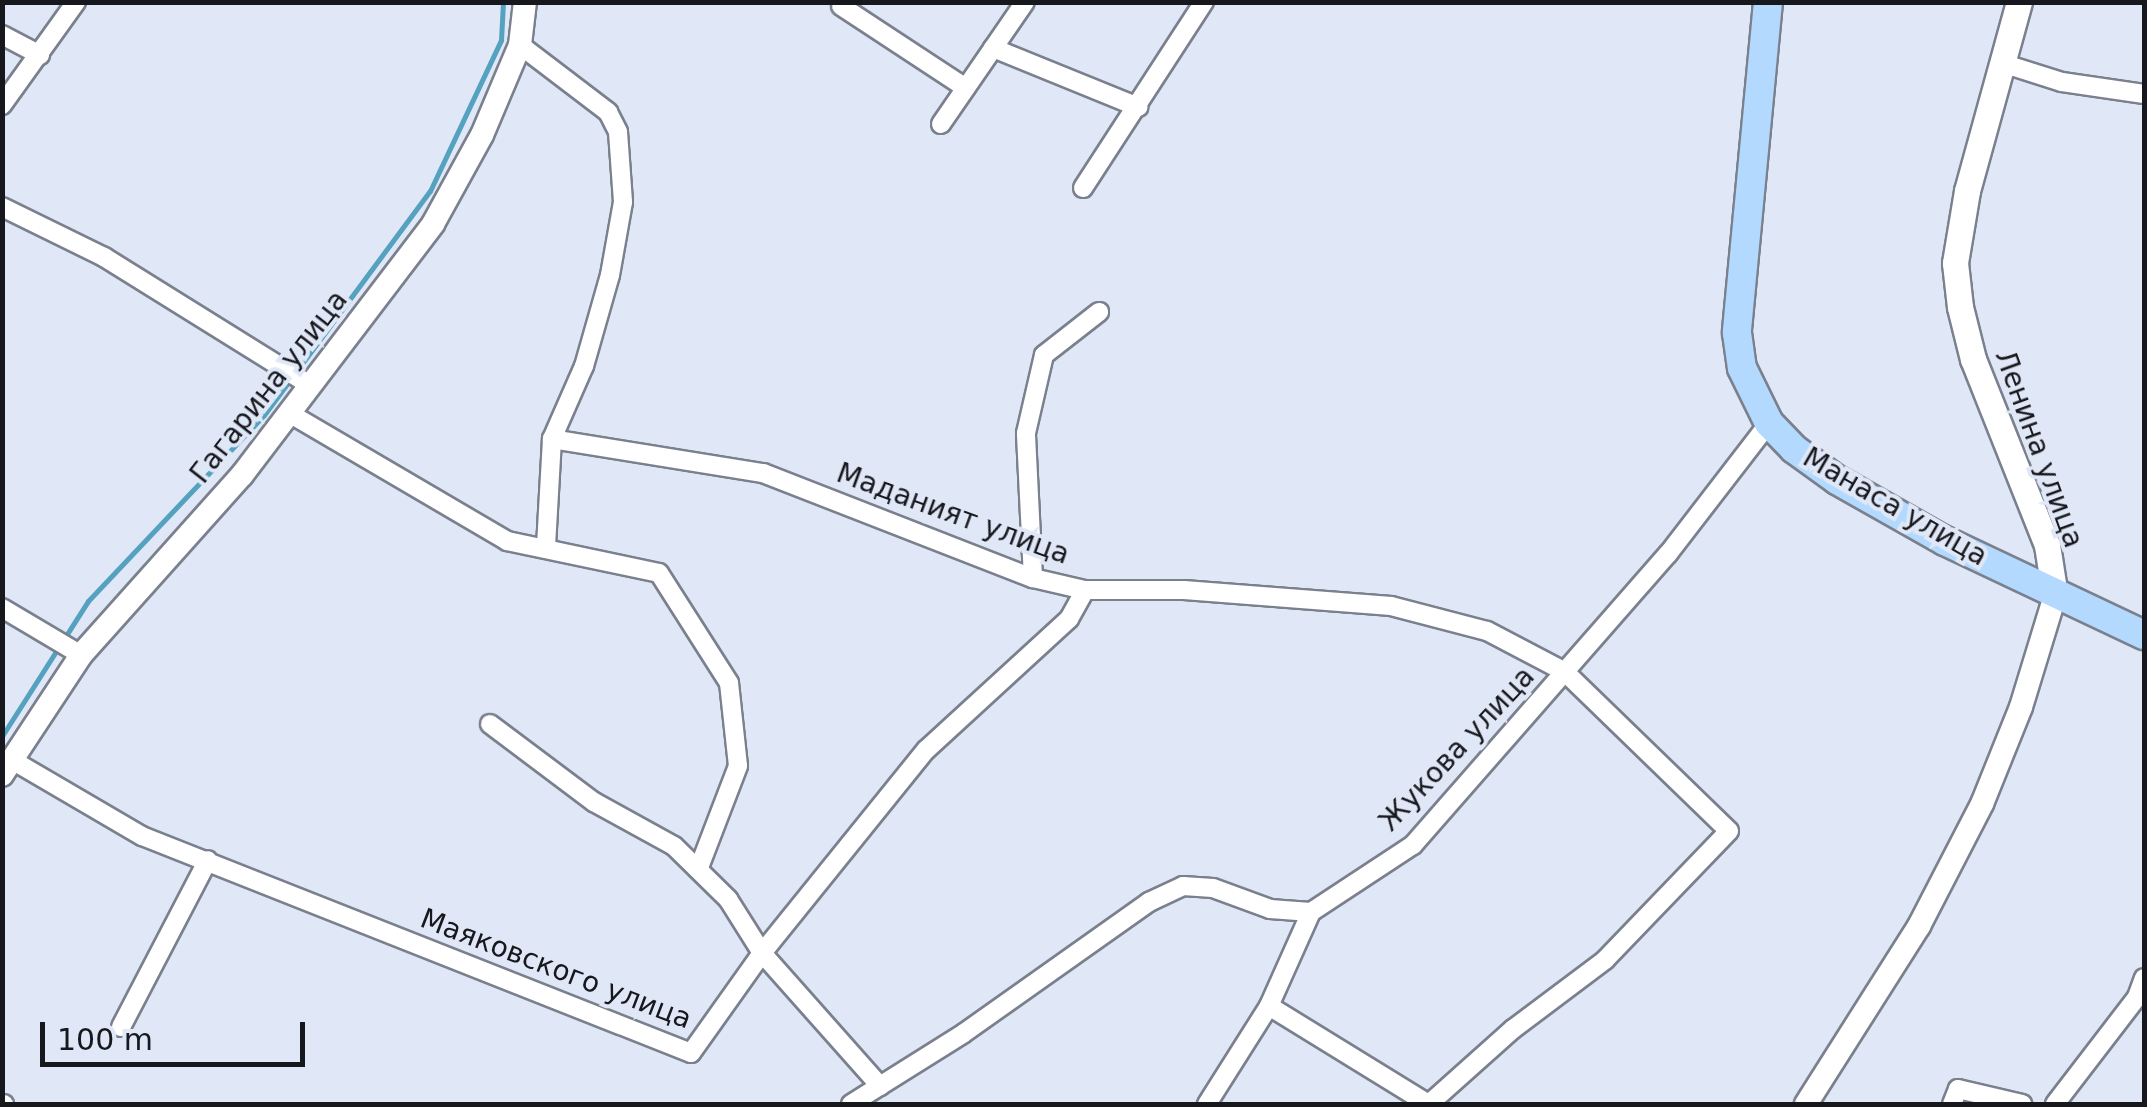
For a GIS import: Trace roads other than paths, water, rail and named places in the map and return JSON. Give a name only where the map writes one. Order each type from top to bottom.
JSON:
[{"type":"main road","name":"Манаса улица","points":[[1768,2],[1737,333],[1742,368],[1769,423],[1794,448],[1838,480],[1945,542],[2144,635]]},
{"type":"main road","name":"Ленина улица","points":[[2019,2],[1967,190],[1955,264],[1960,307],[1974,359],[2047,545],[2055,596]]},
{"type":"street","points":[[2,105],[76,2]]},
{"type":"street","name":"Гагарина улица","points":[[7,768],[81,655],[242,475],[433,224],[482,135],[520,45],[524,2]]},
{"type":"street","points":[[941,124],[1025,2]]},
{"type":"street","points":[[1083,188],[1204,2]]},
{"type":"street","points":[[841,6],[966,88]]},
{"type":"street","points":[[2,36],[40,55]]},
{"type":"street","points":[[520,45],[608,112],[618,132],[623,202],[610,275],[584,366],[552,440],[546,546]]},
{"type":"street","points":[[993,48],[1138,107]]},
{"type":"street","points":[[2004,64],[2062,82],[2144,94]]},
{"type":"street","points":[[2,208],[104,257],[310,386]]},
{"type":"street","points":[[1032,578],[1026,433],[1044,355],[1099,312]]},
{"type":"street","points":[[290,412],[508,541],[659,573],[729,683],[738,766],[698,870]]},
{"type":"street","name":"Жукова улица","points":[[1311,912],[1413,845],[1668,554],[1769,423]]},
{"type":"street","name":"Маданият улица","points":[[552,440],[764,473],[1032,578],[1085,590],[1222,592],[1391,606],[1486,631],[1565,672],[1729,830],[1605,960],[1513,1028],[1428,1104]]},
{"type":"street","name":"Маяковского улица","points":[[7,768],[142,836],[691,1054],[762,953],[926,750],[1069,620],[1085,590]]},
{"type":"street","name":"Ленина улица","points":[[1806,1104],[1919,926],[1982,804],[2021,707],[2055,596]]},
{"type":"street","points":[[2,608],[81,655]]},
{"type":"street","points":[[490,724],[594,802],[674,846],[728,899],[762,953],[880,1086]]},
{"type":"street","points":[[121,1027],[208,860]]},
{"type":"street","points":[[850,1104],[1148,902],[1182,886],[1212,888],[1270,909],[1311,912],[1270,1006],[1207,1104]]},
{"type":"street","points":[[2056,1104],[2137,997],[2144,978]]},
{"type":"street","points":[[1270,1006],[1428,1104]]},
{"type":"street","points":[[1952,1104],[1958,1088],[2022,1104]]},
{"type":"waterway","points":[[2,736],[88,601],[264,415],[430,191],[501,40],[503,2]]}]
